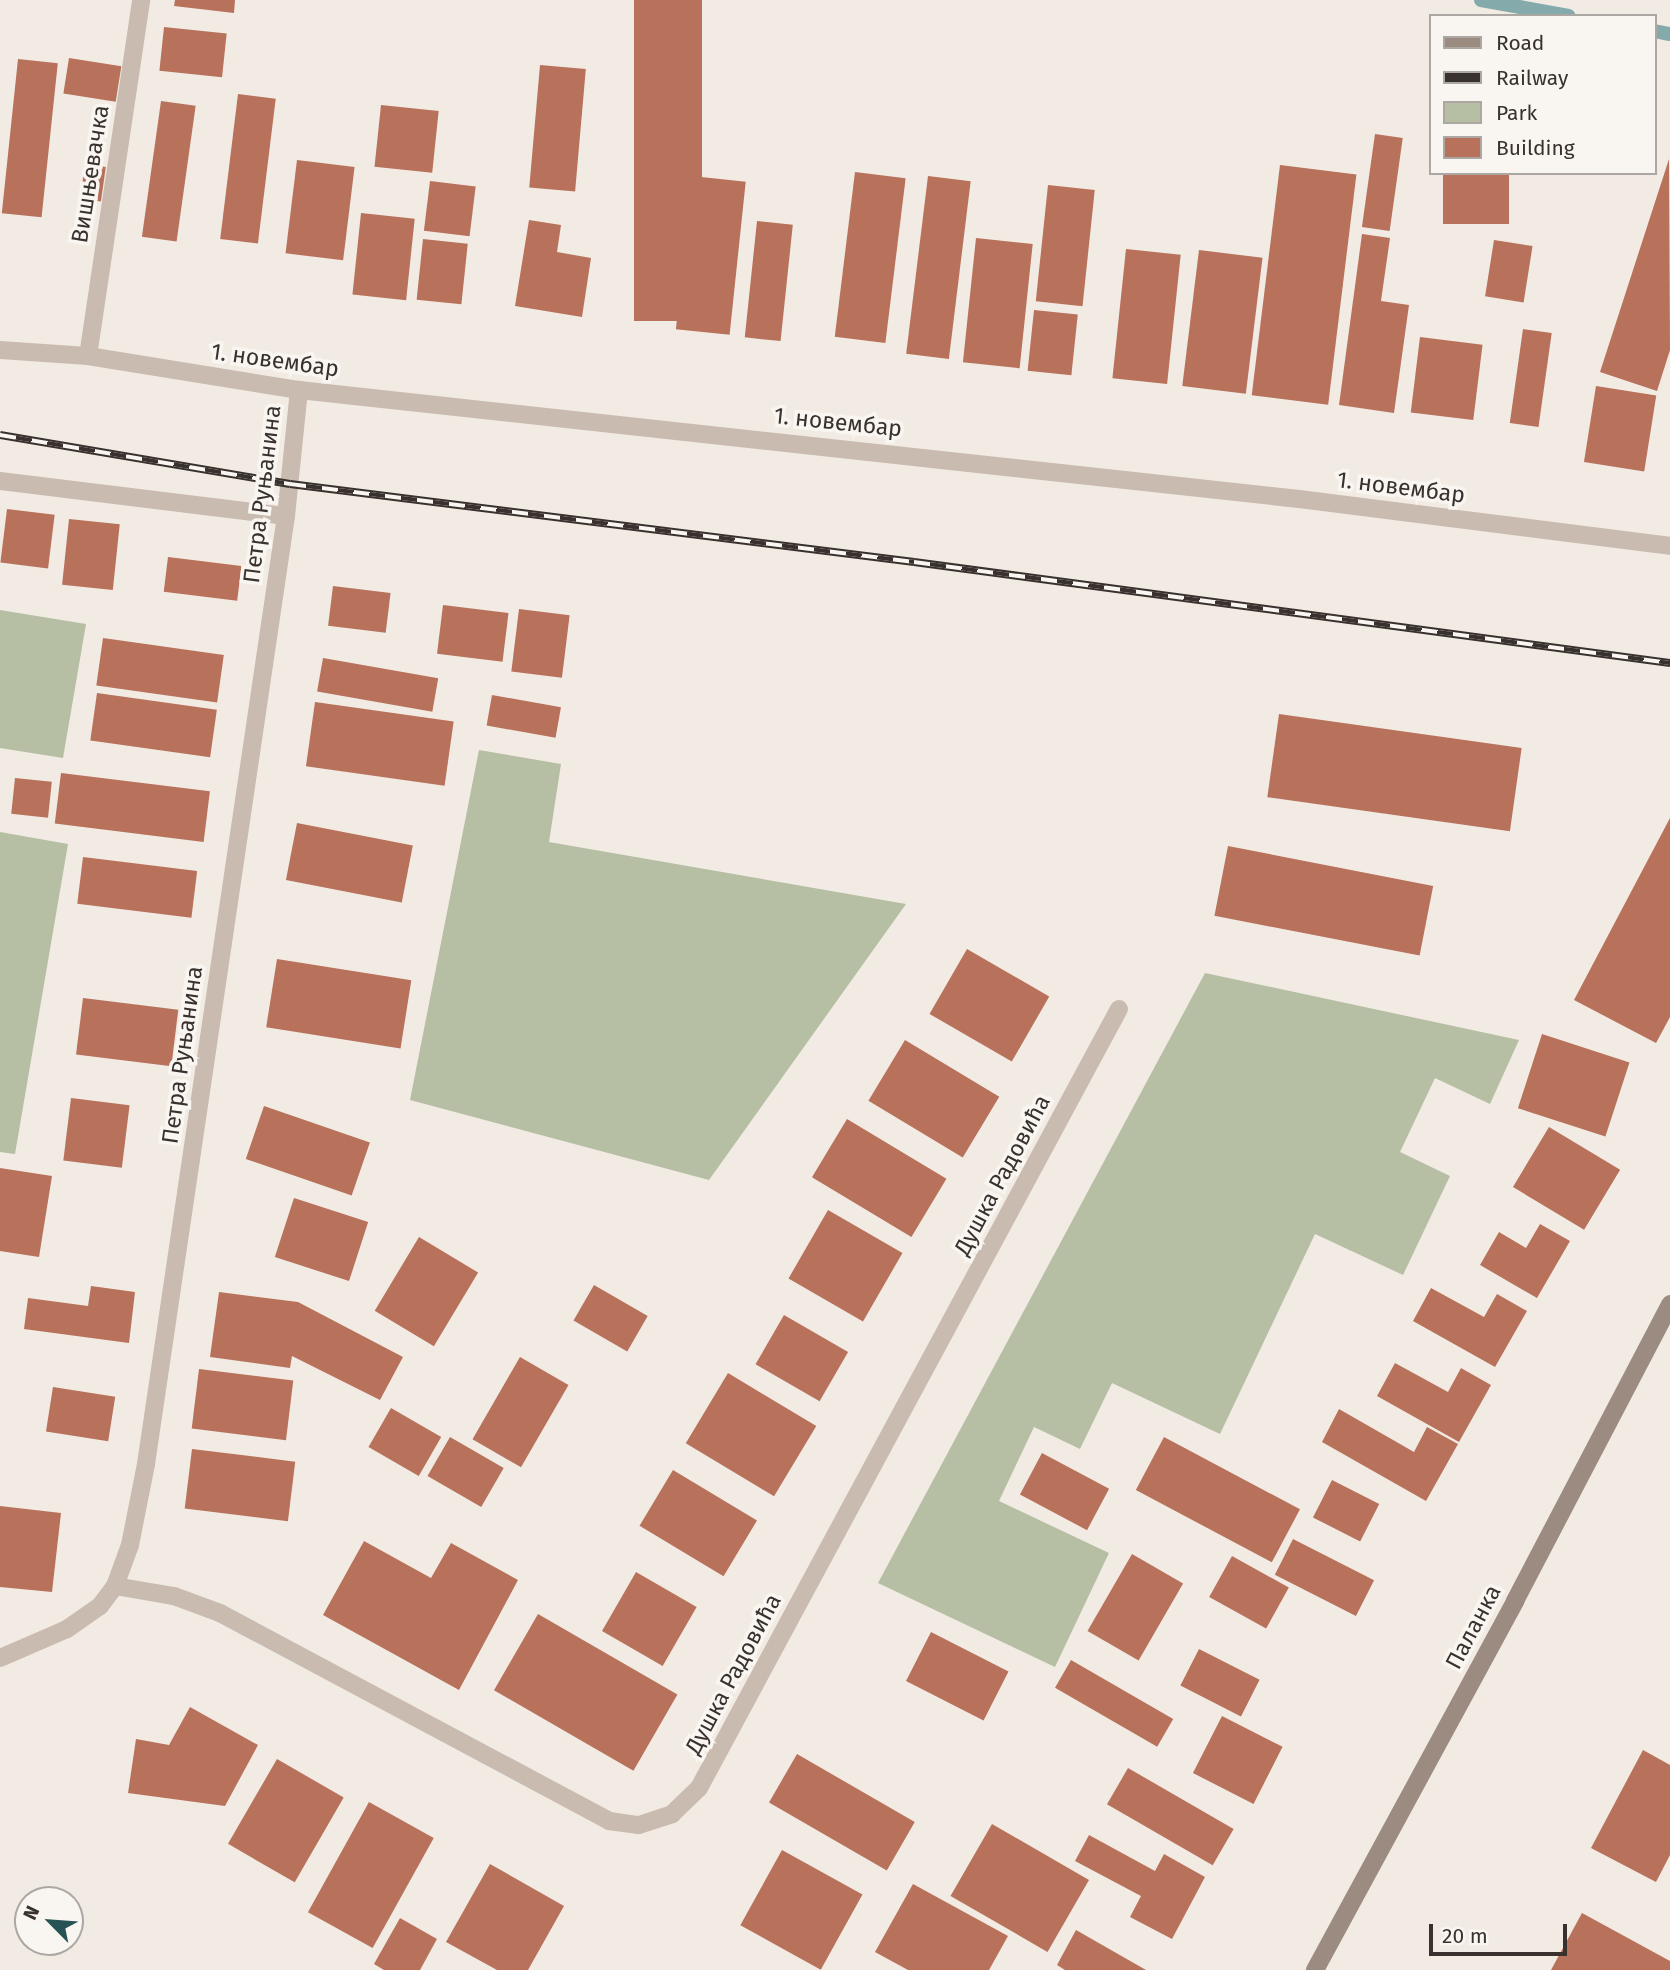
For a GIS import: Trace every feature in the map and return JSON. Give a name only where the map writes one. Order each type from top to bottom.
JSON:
[{"type":"main road","name":"Паланка","points":[[1315,1970],[1515,1601],[1670,1304]]},
{"type":"street","name":"Вишњевачка","points":[[88,356],[141,0]]},
{"type":"street","name":"1. новембар","points":[[0,350],[88,356],[299,390],[1272,496],[1670,546]]},
{"type":"street","name":"Петра Руњанина","points":[[0,1658],[67,1629],[100,1606],[115,1586],[130,1545],[146,1464],[286,516],[299,390]]},
{"type":"street","points":[[0,481],[286,516]]},
{"type":"street","name":"Душка Радовића","points":[[115,1586],[174,1596],[220,1613],[610,1821],[639,1825],[672,1814],[699,1788],[1119,1009]]},
{"type":"green space","points":[[0,610],[86,624],[63,758],[0,748]]},
{"type":"green space","points":[[479,750],[561,764],[549,842],[906,904],[709,1180],[410,1100]]},
{"type":"green space","points":[[0,832],[68,844],[15,1154],[0,1152]]},
{"type":"green space","points":[[1205,973],[1519,1040],[1490,1104],[1435,1078],[1400,1152],[1450,1176],[1403,1275],[1315,1234],[1220,1434],[1112,1383],[1080,1449],[1034,1427],[999,1501],[1109,1553],[1055,1667],[878,1583]]},
{"type":"building","points":[[175,0],[235,0],[234,13],[174,6]]},
{"type":"building","points":[[634,0],[702,0],[702,321],[634,321]]},
{"type":"building","points":[[164,27],[227,34],[222,77],[159,71]]},
{"type":"building","points":[[69,58],[121,66],[116,102],[63,94]]},
{"type":"building","points":[[18,59],[58,63],[42,217],[2,213]]},
{"type":"building","points":[[540,65],[586,69],[575,192],[529,188]]},
{"type":"building","points":[[238,94],[276,99],[258,244],[220,239]]},
{"type":"building","points":[[161,101],[196,106],[177,242],[142,237]]},
{"type":"building","points":[[381,105],[439,111],[432,173],[375,167]]},
{"type":"building","points":[[1375,134],[1403,138],[1390,231],[1362,227]]},
{"type":"building","points":[[1669,159],[1670,350],[1657,391],[1600,372]]},
{"type":"building","points":[[297,160],[355,167],[343,260],[286,253]]},
{"type":"building","points":[[85,164],[106,167],[101,202],[80,199]]},
{"type":"building","points":[[1280,165],[1356,174],[1328,405],[1252,395]]},
{"type":"building","points":[[855,172],[906,178],[885,343],[835,337]]},
{"type":"building","points":[[1443,175],[1509,175],[1509,224],[1443,224]]},
{"type":"building","points":[[692,176],[746,182],[730,335],[676,329]]},
{"type":"building","points":[[928,176],[971,181],[949,359],[906,354]]},
{"type":"building","points":[[430,181],[476,187],[470,236],[424,231]]},
{"type":"building","points":[[1048,185],[1095,190],[1083,306],[1036,301]]},
{"type":"building","points":[[361,213],[415,219],[406,300],[352,295]]},
{"type":"building","points":[[529,220],[561,225],[557,252],[591,258],[582,317],[515,306]]},
{"type":"building","points":[[757,221],[793,225],[781,341],[745,337]]},
{"type":"building","points":[[1362,234],[1390,238],[1381,301],[1409,305],[1394,413],[1339,405]]},
{"type":"building","points":[[976,238],[1033,244],[1020,368],[963,362]]},
{"type":"building","points":[[423,239],[468,244],[461,304],[417,300]]},
{"type":"building","points":[[1494,240],[1533,246],[1524,302],[1485,296]]},
{"type":"building","points":[[1126,249],[1181,255],[1167,384],[1112,378]]},
{"type":"building","points":[[1199,250],[1263,258],[1246,394],[1182,386]]},
{"type":"building","points":[[1034,310],[1078,315],[1071,375],[1028,371]]},
{"type":"building","points":[[1523,329],[1552,333],[1538,427],[1510,423]]},
{"type":"building","points":[[1420,337],[1483,345],[1473,420],[1411,412]]},
{"type":"building","points":[[1596,386],[1656,396],[1644,472],[1584,462]]},
{"type":"building","points":[[7,509],[55,515],[48,568],[0,563]]},
{"type":"building","points":[[69,519],[120,524],[113,590],[62,585]]},
{"type":"building","points":[[168,557],[241,566],[237,601],[164,592]]},
{"type":"building","points":[[333,586],[391,593],[386,633],[328,626]]},
{"type":"building","points":[[443,605],[509,613],[503,662],[437,654]]},
{"type":"building","points":[[519,609],[570,615],[562,678],[511,672]]},
{"type":"building","points":[[103,638],[224,655],[217,703],[96,686]]},
{"type":"building","points":[[323,658],[438,678],[432,712],[317,691]]},
{"type":"building","points":[[97,693],[217,710],[210,757],[90,741]]},
{"type":"building","points":[[492,695],[561,707],[556,738],[487,726]]},
{"type":"building","points":[[315,702],[454,721],[445,786],[306,766]]},
{"type":"building","points":[[1279,714],[1522,748],[1510,831],[1267,797]]},
{"type":"building","points":[[61,773],[210,791],[204,842],[55,824]]},
{"type":"building","points":[[15,778],[52,782],[48,818],[11,814]]},
{"type":"building","points":[[1670,818],[1670,1017],[1656,1043],[1574,1000]]},
{"type":"building","points":[[297,823],[413,846],[402,902],[286,880]]},
{"type":"building","points":[[1228,846],[1433,886],[1420,956],[1214,916]]},
{"type":"building","points":[[83,857],[197,871],[191,918],[77,904]]},
{"type":"building","points":[[967,949],[1049,996],[1012,1061],[930,1014]]},
{"type":"building","points":[[277,959],[411,980],[401,1048],[266,1027]]},
{"type":"building","points":[[83,998],[178,1010],[171,1066],[76,1055]]},
{"type":"building","points":[[1542,1034],[1629,1062],[1605,1137],[1518,1108]]},
{"type":"building","points":[[905,1040],[999,1097],[963,1158],[868,1101]]},
{"type":"building","points":[[71,1098],[130,1105],[122,1168],[63,1161]]},
{"type":"building","points":[[264,1106],[370,1142],[352,1195],[246,1159]]},
{"type":"building","points":[[847,1119],[946,1179],[911,1237],[812,1177]]},
{"type":"building","points":[[1549,1127],[1620,1170],[1584,1230],[1513,1187]]},
{"type":"building","points":[[0,1168],[52,1176],[39,1257],[0,1251]]},
{"type":"building","points":[[294,1198],[368,1222],[349,1281],[275,1257]]},
{"type":"building","points":[[828,1210],[902,1253],[863,1321],[788,1278]]},
{"type":"building","points":[[1540,1224],[1570,1241],[1537,1298],[1480,1265],[1499,1232],[1526,1248]]},
{"type":"building","points":[[419,1237],[478,1273],[434,1346],[375,1311]]},
{"type":"building","points":[[594,1285],[648,1316],[627,1352],[574,1321]]},
{"type":"building","points":[[91,1286],[135,1292],[129,1343],[24,1329],[28,1298],[88,1306]]},
{"type":"building","points":[[1431,1288],[1484,1317],[1497,1294],[1527,1311],[1495,1367],[1413,1321]]},
{"type":"building","points":[[219,1292],[298,1302],[403,1357],[380,1400],[292,1356],[290,1368],[210,1357]]},
{"type":"building","points":[[784,1315],[848,1352],[820,1401],[756,1364]]},
{"type":"building","points":[[520,1357],[568,1385],[521,1467],[472,1439]]},
{"type":"building","points":[[1395,1363],[1448,1392],[1461,1368],[1491,1385],[1459,1442],[1377,1396]]},
{"type":"building","points":[[199,1369],[293,1381],[286,1440],[192,1429]]},
{"type":"building","points":[[728,1373],[816,1426],[774,1496],[686,1443]]},
{"type":"building","points":[[53,1387],[115,1397],[108,1441],[46,1431]]},
{"type":"building","points":[[391,1408],[441,1437],[419,1476],[368,1447]]},
{"type":"building","points":[[1339,1409],[1414,1452],[1427,1427],[1458,1444],[1426,1501],[1322,1442]]},
{"type":"building","points":[[450,1437],[504,1468],[481,1507],[428,1476]]},
{"type":"building","points":[[1164,1437],[1300,1509],[1272,1562],[1136,1490]]},
{"type":"building","points":[[192,1449],[295,1462],[288,1521],[185,1509]]},
{"type":"building","points":[[1042,1453],[1109,1489],[1087,1530],[1020,1494]]},
{"type":"building","points":[[673,1470],[757,1520],[724,1576],[640,1526]]},
{"type":"building","points":[[1332,1480],[1379,1504],[1360,1541],[1313,1517]]},
{"type":"building","points":[[0,1506],[61,1513],[52,1592],[0,1587]]},
{"type":"building","points":[[1293,1539],[1374,1580],[1356,1616],[1275,1575]]},
{"type":"building","points":[[364,1541],[431,1578],[451,1543],[518,1580],[459,1690],[323,1615]]},
{"type":"building","points":[[1132,1554],[1183,1584],[1139,1661],[1088,1631]]},
{"type":"building","points":[[1232,1556],[1289,1588],[1266,1629],[1209,1597]]},
{"type":"building","points":[[636,1572],[697,1607],[663,1666],[602,1631]]},
{"type":"building","points":[[538,1614],[677,1694],[633,1771],[494,1690]]},
{"type":"building","points":[[931,1632],[1009,1671],[984,1721],[906,1681]]},
{"type":"building","points":[[1199,1649],[1260,1680],[1241,1716],[1180,1686]]},
{"type":"building","points":[[1071,1660],[1173,1719],[1157,1747],[1055,1688]]},
{"type":"building","points":[[190,1707],[258,1745],[225,1806],[128,1793],[136,1739],[169,1745]]},
{"type":"building","points":[[1222,1716],[1283,1747],[1254,1804],[1193,1773]]},
{"type":"building","points":[[1643,1750],[1670,1765],[1670,1855],[1656,1882],[1591,1848]]},
{"type":"building","points":[[797,1754],[915,1822],[887,1870],[769,1802]]},
{"type":"building","points":[[277,1759],[344,1798],[295,1882],[228,1844]]},
{"type":"building","points":[[1128,1768],[1234,1829],[1213,1865],[1107,1804]]},
{"type":"building","points":[[369,1802],[434,1838],[373,1948],[308,1912]]},
{"type":"building","points":[[992,1824],[1089,1880],[1047,1952],[950,1896]]},
{"type":"building","points":[[1089,1835],[1155,1871],[1164,1854],[1205,1877],[1172,1939],[1130,1917],[1141,1896],[1075,1861]]},
{"type":"building","points":[[782,1850],[862,1895],[821,1970],[740,1925]]},
{"type":"building","points":[[490,1864],[564,1906],[528,1970],[497,1970],[446,1942]]},
{"type":"building","points":[[913,1884],[1008,1936],[989,1970],[908,1970],[875,1952]]},
{"type":"building","points":[[1582,1913],[1670,1961],[1670,1970],[1551,1970]]},
{"type":"building","points":[[400,1918],[437,1939],[420,1970],[384,1970],[374,1964]]},
{"type":"building","points":[[1076,1930],[1146,1970],[1065,1970],[1057,1965]]},
{"type":"waterway","points":[[1481,0],[1558,14]]},
{"type":"waterway","points":[[1656,31],[1670,34]]},
{"type":"railway","points":[[0,435],[290,484],[914,562],[1670,663]]}]
